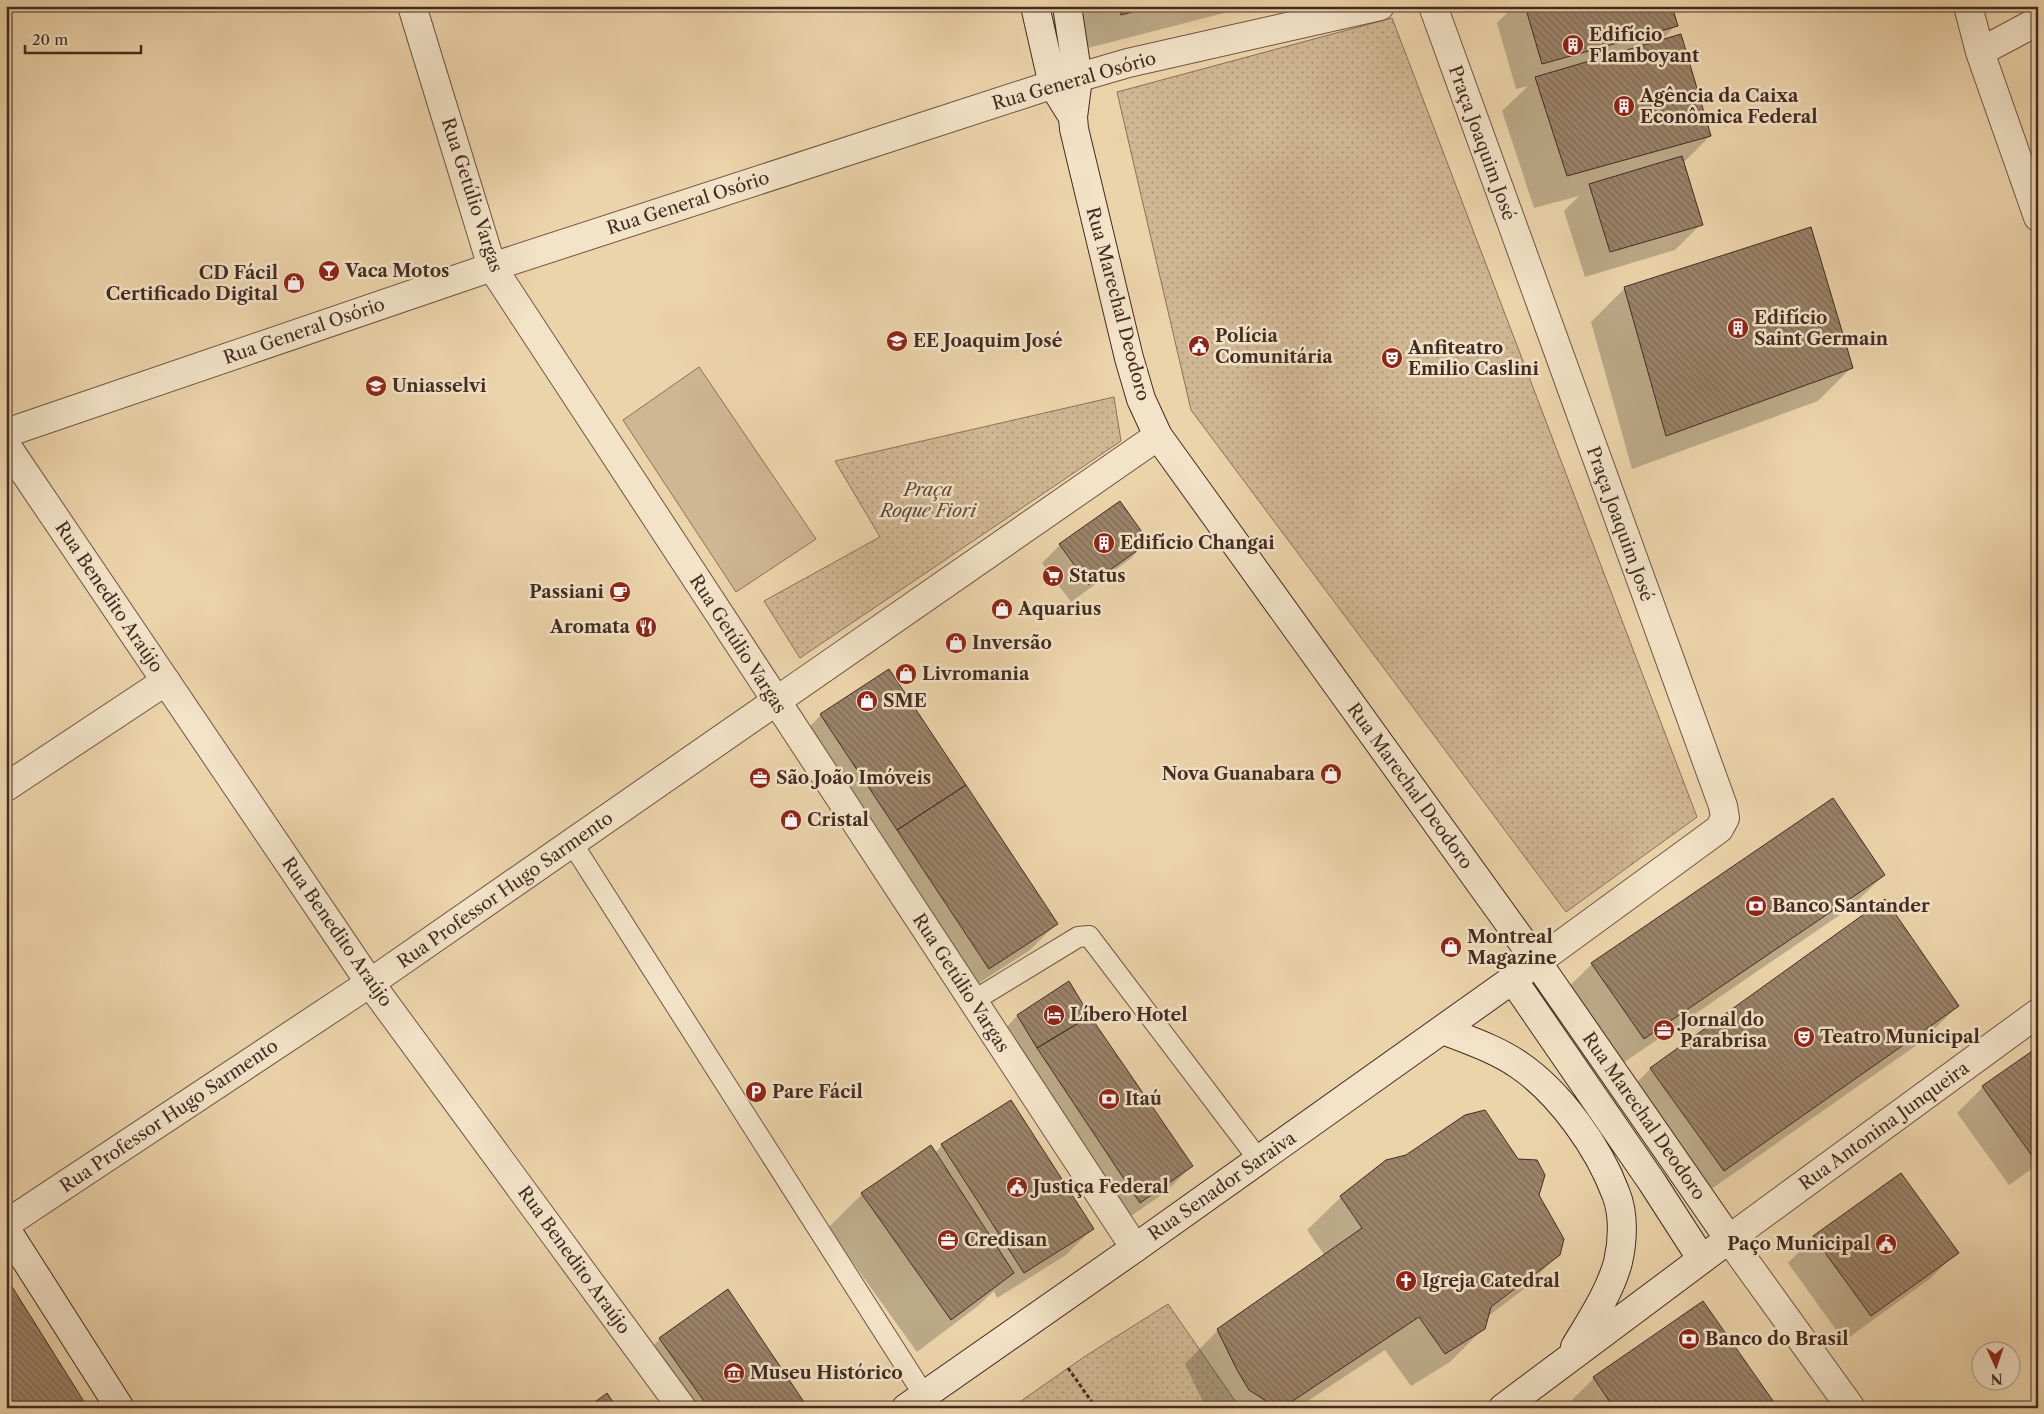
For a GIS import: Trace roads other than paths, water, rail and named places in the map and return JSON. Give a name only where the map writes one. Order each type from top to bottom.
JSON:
[{"type":"street","name":"Rua Getúlio Vargas","points":[[412,6],[492,267],[1136,1248]]},
{"type":"street","points":[[1035,6],[1066,82]]},
{"type":"street","points":[[1066,82],[1067,6]]},
{"type":"street","name":"Rua General Osório","points":[[6,433],[492,267],[1066,82],[1128,63],[1380,6]]},
{"type":"street","name":"Praça Joaquim José","points":[[1433,6],[1723,806],[1725,818],[1719,829],[1537,962]]},
{"type":"street","points":[[1968,6],[1980,52],[2038,217]]},
{"type":"street","points":[[1980,52],[2038,21]]},
{"type":"street","name":"Rua Marechal Deodoro","points":[[1066,82],[1074,129],[1131,366],[1141,399],[1158,436],[1537,962],[1729,1239],[1851,1408]]},
{"type":"street","points":[[776,702],[1158,436]]},
{"type":"street","name":"Rua Benedito Araújo","points":[[6,445],[370,983],[682,1408]]},
{"type":"street","points":[[6,787],[166,682]]},
{"type":"street","name":"Rua Professor Hugo Sarmento","points":[[6,1224],[370,983],[776,702]]},
{"type":"street","name":"Rua Senador Saraiva","points":[[915,1401],[1136,1248],[1537,962]]},
{"type":"street","name":"Rua Marechal Deodoro","points":[[1513,980],[1652,1182],[1701,1258]]},
{"type":"street","name":"Rua Antonina Junqueira","points":[[1504,1408],[1701,1258],[2038,1013]]},
{"type":"street","points":[[1443,1030],[1489,1048],[1519,1065],[1552,1094],[1574,1119],[1598,1157],[1616,1195],[1622,1228],[1618,1262],[1603,1299],[1568,1359]]},
{"type":"street","points":[[6,1229],[120,1408]]},
{"type":"lane","points":[[572,843],[915,1401]]},
{"type":"lane","points":[[973,1001],[1078,937],[1089,936],[1260,1160]]},
{"type":"place","name":"Edifício Flamboyant","points":[[1573,45]]},
{"type":"place","name":"Agência da Caixa Econômica Federal","points":[[1624,106]]},
{"type":"place","name":"Vaca Motos","points":[[329,271]]},
{"type":"place","name":"CD Fácil Certificado Digital","points":[[294,283]]},
{"type":"place","name":"Edifício Saint Germain","points":[[1738,328]]},
{"type":"place","name":"EE Joaquim José","points":[[897,341]]},
{"type":"place","name":"Polícia Comunitária","points":[[1199,346]]},
{"type":"place","name":"Anfiteatro Emilio Caslini","points":[[1392,358]]},
{"type":"place","name":"Uniasselvi","points":[[376,386]]},
{"type":"place","name":"Edifício Changai","points":[[1104,543]]},
{"type":"place","name":"Status","points":[[1053,576]]},
{"type":"place","name":"Passiani","points":[[620,592]]},
{"type":"place","name":"Aquarius","points":[[1002,609]]},
{"type":"place","name":"Aromata","points":[[646,627]]},
{"type":"place","name":"Inversão","points":[[956,643]]},
{"type":"place","name":"Livromania","points":[[906,674]]},
{"type":"place","name":"SME","points":[[867,701]]},
{"type":"place","name":"Nova Guanabara","points":[[1331,774]]},
{"type":"place","name":"São João Imóveis","points":[[760,778]]},
{"type":"place","name":"Cristal","points":[[791,820]]},
{"type":"place","name":"Banco Santander","points":[[1756,906]]},
{"type":"place","name":"Montreal Magazine","points":[[1451,947]]},
{"type":"place","name":"Líbero Hotel","points":[[1054,1015]]},
{"type":"place","name":"Jornal do Parabrisa","points":[[1664,1030]]},
{"type":"place","name":"Teatro Municipal","points":[[1804,1037]]},
{"type":"place","name":"Pare Fácil","points":[[756,1092]]},
{"type":"place","name":"Itaú","points":[[1109,1099]]},
{"type":"place","name":"Justiça Federal","points":[[1017,1187]]},
{"type":"place","name":"Credisan","points":[[948,1240]]},
{"type":"place","name":"Paço Municipal","points":[[1886,1244]]},
{"type":"place","name":"Igreja Catedral","points":[[1406,1281]]},
{"type":"place","name":"Banco do Brasil","points":[[1689,1339]]},
{"type":"place","name":"Museu Histórico","points":[[734,1373]]},
{"type":"park label","name":"Praça Roque Fiori","points":[[928,500]]}]
